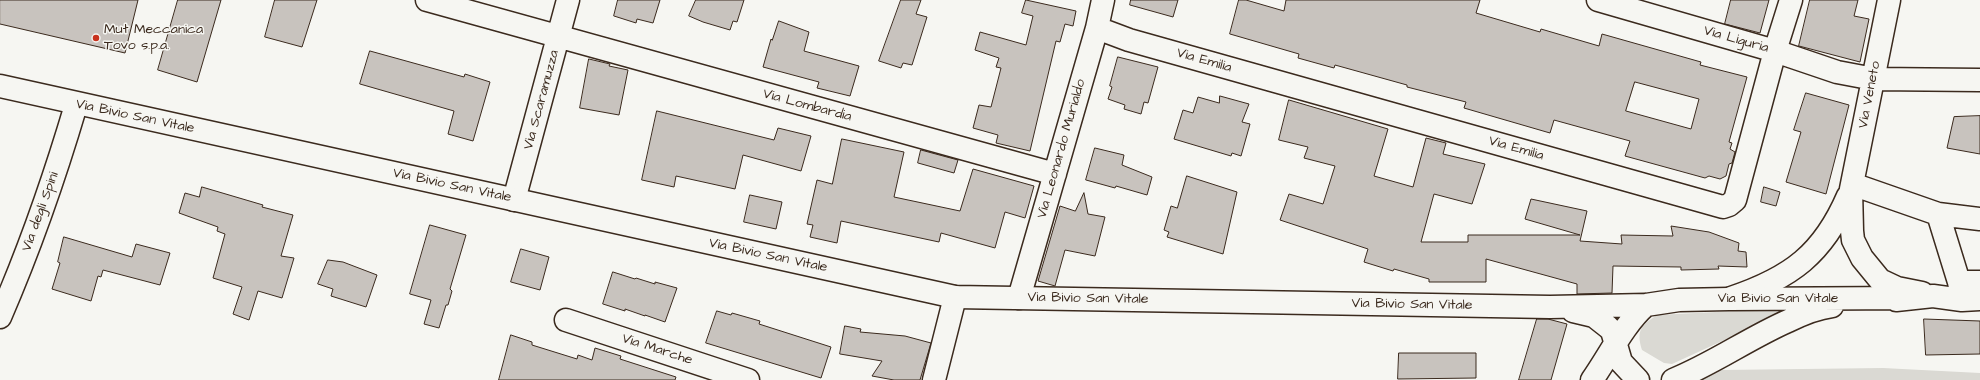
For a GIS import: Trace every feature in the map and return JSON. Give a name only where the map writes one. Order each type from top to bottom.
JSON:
[{"type":"street","name":"Via Lombardia","points":[[427,0],[559,38],[1055,174]]},
{"type":"street","name":"Via Scaramuzza","points":[[514,200],[559,38],[568,0]]},
{"type":"street","name":"Via Leonardo Murialdo","points":[[1019,298],[1097,28],[1103,0]]},
{"type":"street","name":"Via Liguria","points":[[1598,0],[1775,51],[1837,72],[1874,79],[1980,80]]},
{"type":"street","name":"Via Emilia","points":[[1097,28],[1129,40],[1723,207],[1736,200],[1775,51],[1791,0]]},
{"type":"street","name":"Via Veneto","points":[[1889,0],[1852,187],[1851,216],[1853,240],[1868,268],[1888,285],[1933,296]]},
{"type":"street","name":"Via Bivio San Vitale","points":[[0,86],[955,297],[1550,307],[1646,305],[1679,300],[1911,298]]},
{"type":"street","name":"Via degli Spini","points":[[0,317],[14,286],[58,164],[76,104]]},
{"type":"street","name":"Via Veneto","points":[[1729,299],[1751,291],[1782,276],[1815,251],[1836,223],[1852,187]]},
{"type":"street","points":[[1852,187],[1938,214],[1980,219]]},
{"type":"street","points":[[1938,214],[1970,291]]},
{"type":"street","name":"Via Bivio San Vitale","points":[[1674,380],[1767,330],[1821,307],[1970,291]]},
{"type":"street","points":[[934,380],[955,297]]},
{"type":"street","points":[[1592,380],[1615,346],[1628,323],[1646,305]]},
{"type":"street","name":"Via Bivio San Vitale","points":[[1550,307],[1594,316],[1612,331],[1615,346],[1621,362],[1638,380]]},
{"type":"street","name":"Via Marche","points":[[566,320],[748,380]]},
{"type":"shaded area","points":[[1794,308],[1672,364],[1664,363],[1642,350],[1640,343],[1641,329],[1647,322],[1657,315]]},
{"type":"shaded area","points":[[1883,368],[1980,373],[1980,380],[1695,380],[1721,370]]},
{"type":"building","name":"Mut Meccanica Tovo s.p.a.","points":[[0,0],[138,0],[125,53],[0,24]]},
{"type":"building","points":[[178,0],[221,0],[197,82],[158,70]]},
{"type":"building","points":[[275,0],[317,0],[302,47],[265,37]]},
{"type":"building","points":[[618,0],[660,0],[653,23],[637,19],[636,23],[614,16]]},
{"type":"building","points":[[696,0],[744,0],[737,22],[733,21],[730,30],[689,16]]},
{"type":"building","points":[[901,0],[921,0],[916,14],[927,17],[912,65],[903,63],[901,68],[879,61]]},
{"type":"building","points":[[1026,0],[1076,11],[1073,26],[1065,24],[1060,42],[1056,41],[1030,151],[996,143],[998,135],[973,128],[979,105],[991,107],[1001,68],[996,67],[999,58],[975,50],[980,32],[1026,45],[1033,16],[1022,13]]},
{"type":"building","points":[[1131,0],[1178,0],[1173,17],[1130,5]]},
{"type":"building","points":[[1239,0],[1246,0],[1284,11],[1286,0],[1480,0],[1476,13],[1540,32],[1541,29],[1599,46],[1602,34],[1701,62],[1700,65],[1747,77],[1729,142],[1732,143],[1730,149],[1735,152],[1732,163],[1729,164],[1726,176],[1720,179],[1709,176],[1705,178],[1625,156],[1630,141],[1554,120],[1550,133],[1464,108],[1466,102],[1407,87],[1407,85],[1335,65],[1334,68],[1298,58],[1299,54],[1230,34]],"holes":[[[1635,82],[1699,99],[1691,129],[1626,111]]]},
{"type":"building","points":[[1731,0],[1769,0],[1760,33],[1725,24]]},
{"type":"building","points":[[1810,0],[1858,0],[1854,16],[1869,19],[1860,62],[1799,46]]},
{"type":"building","points":[[779,21],[809,32],[804,51],[859,66],[850,96],[817,88],[819,82],[763,67],[771,39],[772,40]]},
{"type":"building","points":[[370,51],[464,77],[465,74],[490,82],[473,141],[448,134],[454,111],[360,84]]},
{"type":"building","points":[[1118,57],[1158,67],[1148,103],[1144,102],[1141,114],[1124,109],[1125,105],[1108,99]]},
{"type":"building","points":[[589,59],[610,64],[609,66],[628,70],[619,115],[580,108]]},
{"type":"building","points":[[1806,93],[1849,105],[1826,194],[1786,182],[1801,132],[1794,130]]},
{"type":"building","points":[[1220,96],[1249,104],[1242,122],[1250,124],[1241,156],[1232,153],[1231,156],[1174,139],[1183,110],[1193,113],[1198,97],[1219,103]]},
{"type":"building","points":[[1289,100],[1388,129],[1374,176],[1413,187],[1426,138],[1446,143],[1443,154],[1485,164],[1472,204],[1434,194],[1421,242],[1468,242],[1468,235],[1580,235],[1525,219],[1531,199],[1587,211],[1580,241],[1622,244],[1621,235],[1673,236],[1671,226],[1709,232],[1739,243],[1738,251],[1746,252],[1747,267],[1718,266],[1719,269],[1681,270],[1681,267],[1613,266],[1612,293],[1577,294],[1577,284],[1486,259],[1486,282],[1429,282],[1429,279],[1394,269],[1393,271],[1364,262],[1368,249],[1280,220],[1289,194],[1323,204],[1335,166],[1304,158],[1308,147],[1279,140]]},
{"type":"building","points":[[657,111],[774,140],[778,128],[811,136],[801,171],[743,155],[735,189],[676,176],[674,187],[642,180]]},
{"type":"building","points":[[1980,116],[1980,154],[1947,148],[1954,117]]},
{"type":"building","points":[[842,139],[904,152],[894,197],[960,211],[973,169],[1034,186],[1025,218],[1005,212],[995,248],[941,233],[939,242],[841,221],[837,243],[810,237],[813,225],[807,224],[817,180],[832,184]]},
{"type":"building","points":[[1095,148],[1124,155],[1122,165],[1152,177],[1147,195],[1116,186],[1115,188],[1086,180]]},
{"type":"building","points":[[921,150],[958,160],[954,173],[918,163]]},
{"type":"building","points":[[1187,176],[1237,192],[1223,254],[1167,237],[1169,232],[1164,230],[1171,206],[1177,208]]},
{"type":"building","points":[[202,187],[263,205],[262,207],[293,215],[281,256],[294,258],[282,298],[258,291],[249,320],[233,314],[242,287],[213,278],[225,234],[217,231],[218,227],[179,213],[185,193],[199,197]]},
{"type":"building","points":[[1764,187],[1780,192],[1776,206],[1761,202]]},
{"type":"building","points":[[1084,193],[1088,214],[1105,217],[1095,256],[1065,250],[1055,286],[1038,281],[1060,206],[1075,211]]},
{"type":"building","points":[[750,195],[782,202],[776,229],[744,222]]},
{"type":"building","points":[[430,225],[466,235],[450,289],[452,291],[448,305],[446,305],[439,328],[424,324],[431,300],[410,294]]},
{"type":"building","points":[[64,237],[132,257],[136,244],[170,253],[160,285],[103,270],[101,277],[98,276],[91,301],[52,289],[60,263],[58,262]]},
{"type":"building","points":[[521,249],[549,257],[540,290],[511,282]]},
{"type":"building","points":[[328,260],[343,262],[377,275],[366,307],[331,296],[333,289],[318,284]]},
{"type":"building","points":[[613,272],[655,284],[655,282],[677,288],[665,322],[625,309],[625,311],[603,304]]},
{"type":"building","points":[[717,311],[731,315],[732,313],[760,321],[759,324],[831,347],[821,378],[706,343]]},
{"type":"building","points":[[1537,319],[1548,319],[1567,324],[1551,380],[1519,380]]},
{"type":"building","points":[[1924,319],[1980,321],[1980,354],[1926,355]]},
{"type":"building","points":[[845,326],[861,329],[860,332],[905,336],[931,343],[920,380],[894,380],[872,376],[882,361],[840,354]]},
{"type":"building","points":[[511,335],[532,342],[532,345],[577,359],[578,355],[592,360],[595,348],[621,356],[620,359],[676,377],[675,380],[499,380]]},
{"type":"building","points":[[1399,353],[1476,353],[1476,378],[1398,379]]},
{"type":"place","name":"Mut Meccanica Tovo s.p.a.","points":[[96,38]]}]
